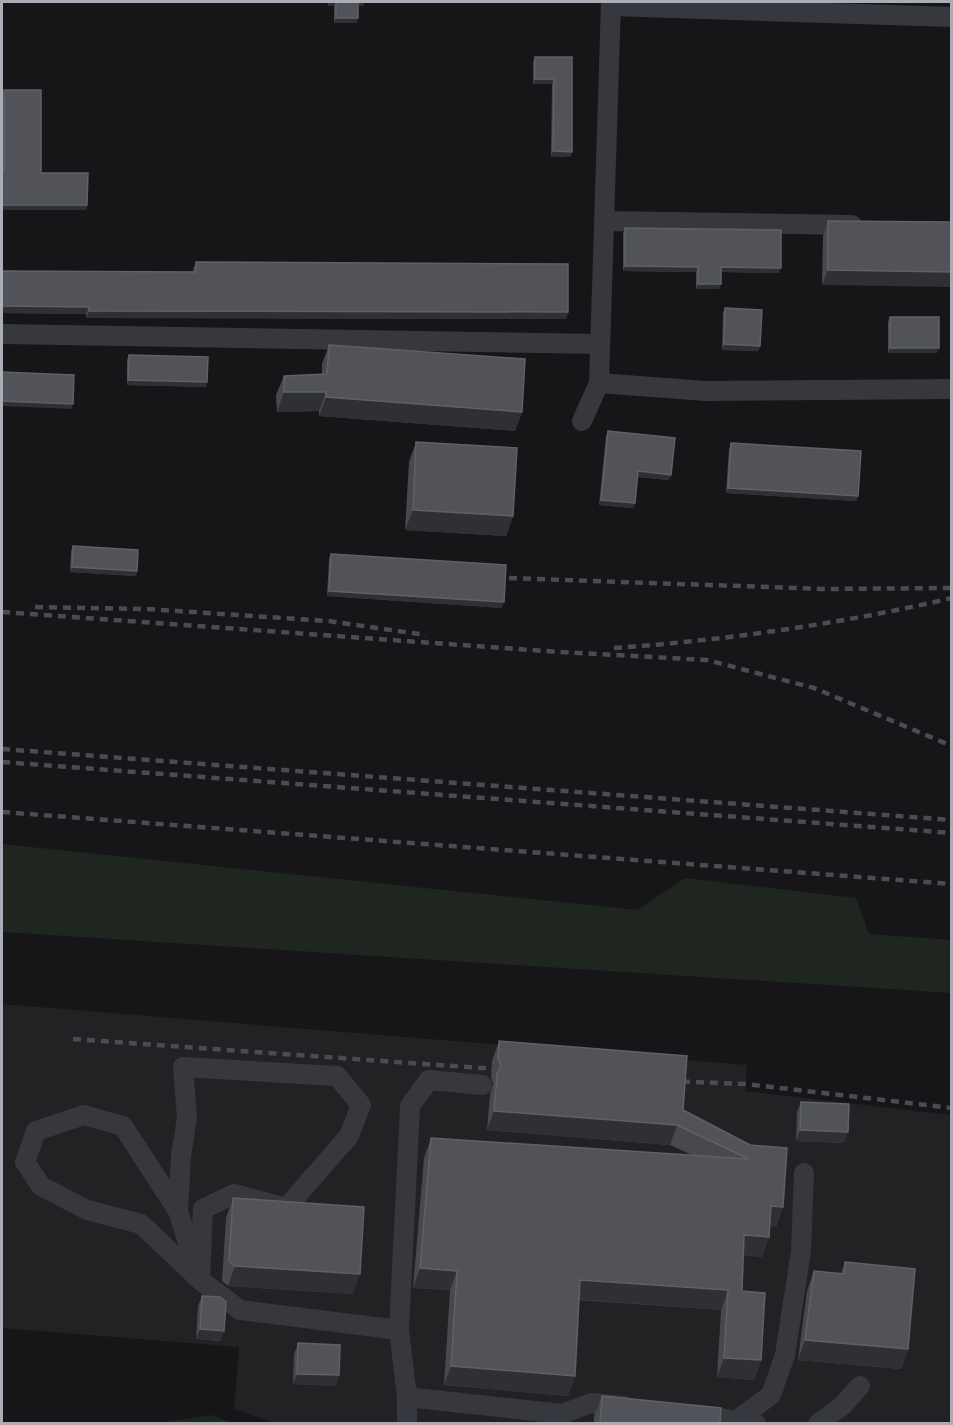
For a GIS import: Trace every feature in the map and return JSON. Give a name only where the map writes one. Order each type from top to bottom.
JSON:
[{"type":"lane","points":[[582,421],[599,383],[606,221],[611,4],[951,17]]},
{"type":"lane","points":[[606,221],[868,225]]},
{"type":"lane","points":[[2,334],[600,344]]},
{"type":"lane","points":[[599,383],[706,391],[951,390]]},
{"type":"lane","points":[[178,1211],[181,1156],[187,1118],[183,1067],[337,1076],[361,1105],[349,1136],[286,1208],[234,1194],[203,1209],[200,1280]]},
{"type":"lane","points":[[407,1424],[407,1397],[399,1330],[410,1106],[429,1080],[482,1085]]},
{"type":"lane","points":[[200,1280],[178,1211],[123,1126],[84,1115],[36,1131],[25,1162],[41,1186],[87,1210],[141,1224],[200,1280],[240,1310],[399,1330]]},
{"type":"lane","points":[[670,1411],[747,1421],[771,1395],[785,1355],[801,1251],[804,1173]]},
{"type":"lane","points":[[818,1424],[843,1405],[860,1386]]},
{"type":"lane","points":[[407,1397],[562,1414],[591,1402],[648,1409]]},
{"type":"shaded area","points":[[2,844],[637,910],[685,878],[856,898],[869,934],[951,940],[951,993],[2,932]]},
{"type":"shaded area","points":[[2,1004],[747,1065],[745,1091],[951,1115],[951,1423],[274,1423],[234,1409],[239,1347],[2,1328]]},
{"type":"shaded area","points":[[211,1415],[232,1423],[159,1423]]},
{"type":"building","points":[[336,2],[358,2],[358,18],[336,18]]},
{"type":"building","points":[[535,57],[572,57],[572,152],[553,151],[554,79],[535,79]]},
{"type":"building","points":[[4,90],[41,90],[41,173],[88,173],[87,205],[2,205]]},
{"type":"building","points":[[828,221],[951,222],[951,272],[828,270]]},
{"type":"building","points":[[625,228],[781,230],[781,268],[721,267],[721,284],[698,284],[698,267],[625,266]]},
{"type":"building","points":[[196,262],[568,264],[568,312],[89,311],[89,307],[2,306],[2,271],[196,272]]},
{"type":"building","points":[[725,308],[762,310],[760,346],[724,344]]},
{"type":"building","points":[[890,317],[939,317],[939,348],[890,348]]},
{"type":"building","points":[[329,345],[525,359],[522,412],[326,397],[326,392],[284,392],[284,376],[327,374]]},
{"type":"building","points":[[129,355],[208,357],[207,382],[128,380]]},
{"type":"building","points":[[2,372],[74,375],[73,404],[2,401]]},
{"type":"building","points":[[608,431],[675,438],[671,475],[638,471],[635,503],[601,500]]},
{"type":"building","points":[[416,442],[517,448],[513,516],[413,510]]},
{"type":"building","points":[[731,443],[861,451],[858,496],[728,488]]},
{"type":"building","points":[[73,546],[138,550],[137,571],[72,567]]},
{"type":"building","points":[[331,554],[506,565],[504,602],[329,591]]},
{"type":"building","points":[[499,1041],[687,1056],[683,1110],[750,1145],[787,1148],[783,1207],[771,1206],[769,1237],[744,1235],[742,1291],[765,1293],[761,1360],[724,1358],[728,1290],[580,1280],[575,1376],[451,1366],[457,1271],[420,1268],[431,1138],[749,1159],[677,1125],[494,1111],[497,1074],[501,1066],[498,1058]]},
{"type":"building","points":[[801,1102],[849,1104],[848,1132],[800,1130]]},
{"type":"building","points":[[233,1198],[364,1207],[360,1274],[235,1266],[229,1261]]},
{"type":"building","points":[[845,1262],[915,1269],[908,1349],[805,1340],[814,1271],[844,1274]]},
{"type":"building","points":[[202,1296],[220,1297],[226,1302],[224,1331],[200,1329]]},
{"type":"building","points":[[298,1343],[340,1345],[339,1375],[297,1374]]},
{"type":"building","points":[[602,1396],[721,1408],[720,1424],[600,1424]]},
{"type":"railway","points":[[509,578],[823,589],[952,588]]},
{"type":"railway","points":[[614,648],[783,630],[868,616],[952,598]]},
{"type":"railway","points":[[35,607],[147,609],[328,621],[426,635]]},
{"type":"railway","points":[[2,612],[559,652],[707,660],[814,688],[952,746]]},
{"type":"railway","points":[[2,749],[952,820]]},
{"type":"railway","points":[[2,762],[952,833]]},
{"type":"railway","points":[[2,812],[952,884]]},
{"type":"railway","points":[[73,1039],[509,1070]]},
{"type":"railway","points":[[668,1081],[746,1084],[952,1108]]}]
